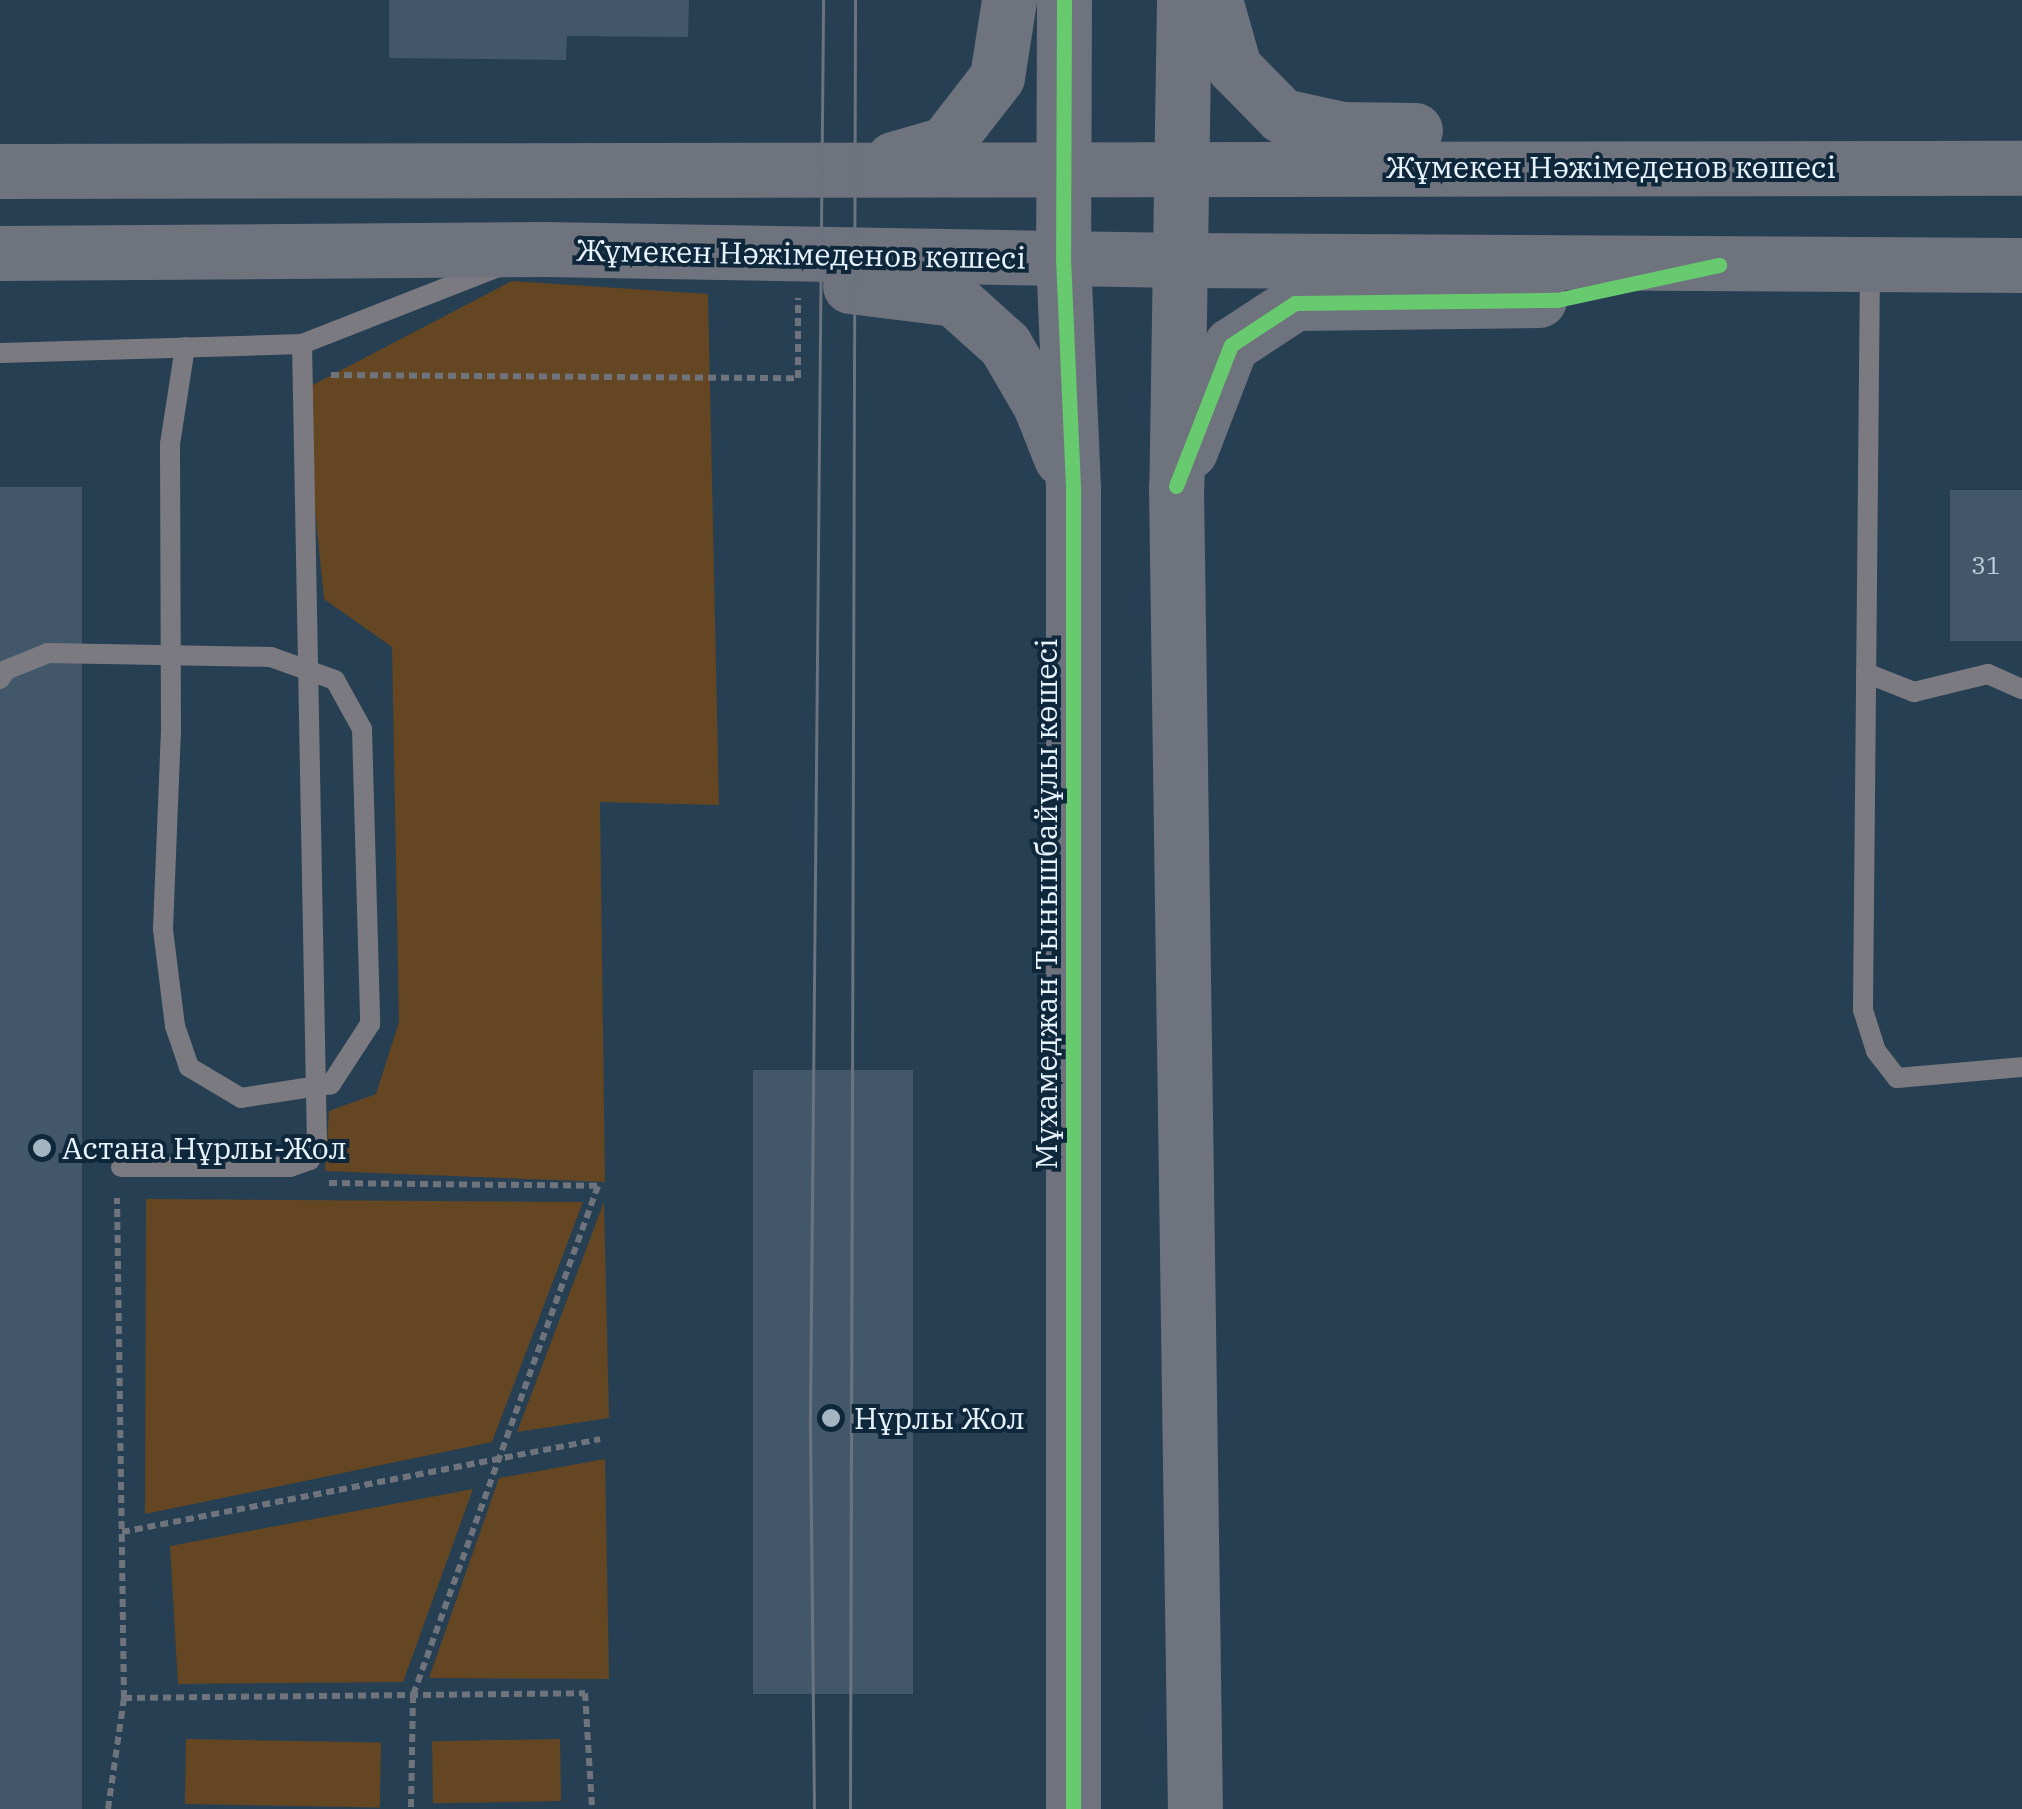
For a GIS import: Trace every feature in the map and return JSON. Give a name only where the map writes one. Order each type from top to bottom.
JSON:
[{"type":"street","points":[[865,166],[944,144],[997,77],[1009,0]]},
{"type":"street","name":"Мұхамеджан Тынышбайұлы көшесі","points":[[1064,0],[1063,258],[1074,489],[1073,1809]]},
{"type":"street","points":[[1184,0],[1176,486],[1196,1809]]},
{"type":"street","points":[[1215,0],[1234,66],[1282,116],[1342,129],[1547,132],[1714,168]]},
{"type":"street","name":"Жұмекен Нәжімеденов көшесі","points":[[0,171],[865,166],[2022,168]]},
{"type":"street","name":"Жұмекен Нәжімеденов көшесі","points":[[0,253],[544,250],[1182,260],[2022,265]]},
{"type":"street","points":[[743,255],[798,279],[954,299],[1005,345],[1040,405],[1074,489]]},
{"type":"street","points":[[1176,486],[1231,344],[1294,303],[1557,300],[1719,265]]},
{"type":"lane","points":[[0,353],[302,344],[544,250]]},
{"type":"lane","points":[[1870,264],[1864,1010],[1876,1051],[1897,1078],[2022,1067]]},
{"type":"lane","points":[[118,1174],[290,1166],[310,1160],[316,1146],[302,344]]},
{"type":"lane","points":[[0,679],[6,670],[48,653],[271,656],[336,680],[362,729],[370,1024],[331,1084],[241,1098],[189,1067],[175,1026],[163,929],[171,733],[170,444],[185,347]]},
{"type":"lane","points":[[1866,673],[1914,692],[1988,674],[2022,689]]},
{"type":"path","points":[[303,375],[798,378],[798,279]]},
{"type":"path","points":[[108,1809],[124,1698],[118,1174]]},
{"type":"path","points":[[327,1183],[598,1186],[413,1695],[412,1809]]},
{"type":"path","points":[[122,1532],[600,1439]]},
{"type":"path","points":[[124,1698],[585,1693],[592,1809]]},
{"type":"shaded area","points":[[512,281],[708,294],[719,805],[600,802],[605,1182],[325,1171],[329,1111],[376,1094],[399,1022],[392,647],[324,599],[303,390]]},
{"type":"shaded area","points":[[146,1199],[583,1202],[492,1442],[145,1514]]},
{"type":"shaded area","points":[[604,1202],[609,1418],[517,1432]]},
{"type":"shaded area","points":[[605,1459],[609,1679],[429,1678],[499,1478]]},
{"type":"shaded area","points":[[473,1489],[403,1682],[178,1684],[170,1546]]},
{"type":"shaded area","points":[[186,1739],[381,1742],[380,1807],[185,1804]]},
{"type":"shaded area","points":[[560,1739],[561,1801],[433,1803],[432,1741]]},
{"type":"building","points":[[389,0],[689,0],[688,37],[567,36],[566,60],[389,58]]},
{"type":"building","name":"Астана Нұрлы-Жол","points":[[0,487],[82,487],[82,1809],[0,1809]]},
{"type":"building","points":[[1950,490],[2022,490],[2022,641],[1950,641]]},
{"type":"building","points":[[753,1070],[913,1070],[913,1694],[753,1694]]},
{"type":"tram line","points":[[814,1809],[810,1417],[823,0]]},
{"type":"tram line","points":[[850,1809],[855,0]]},
{"type":"cycle path","points":[[1064,0],[1063,258],[1073,489],[1073,1809]]},
{"type":"cycle path","points":[[1176,486],[1231,345],[1295,303],[1557,300],[1719,265]]},
{"type":"place","name":"Астана Нұрлы-Жол","points":[[42,1148]]},
{"type":"place","name":"Нұрлы Жол","points":[[831,1418]]}]
